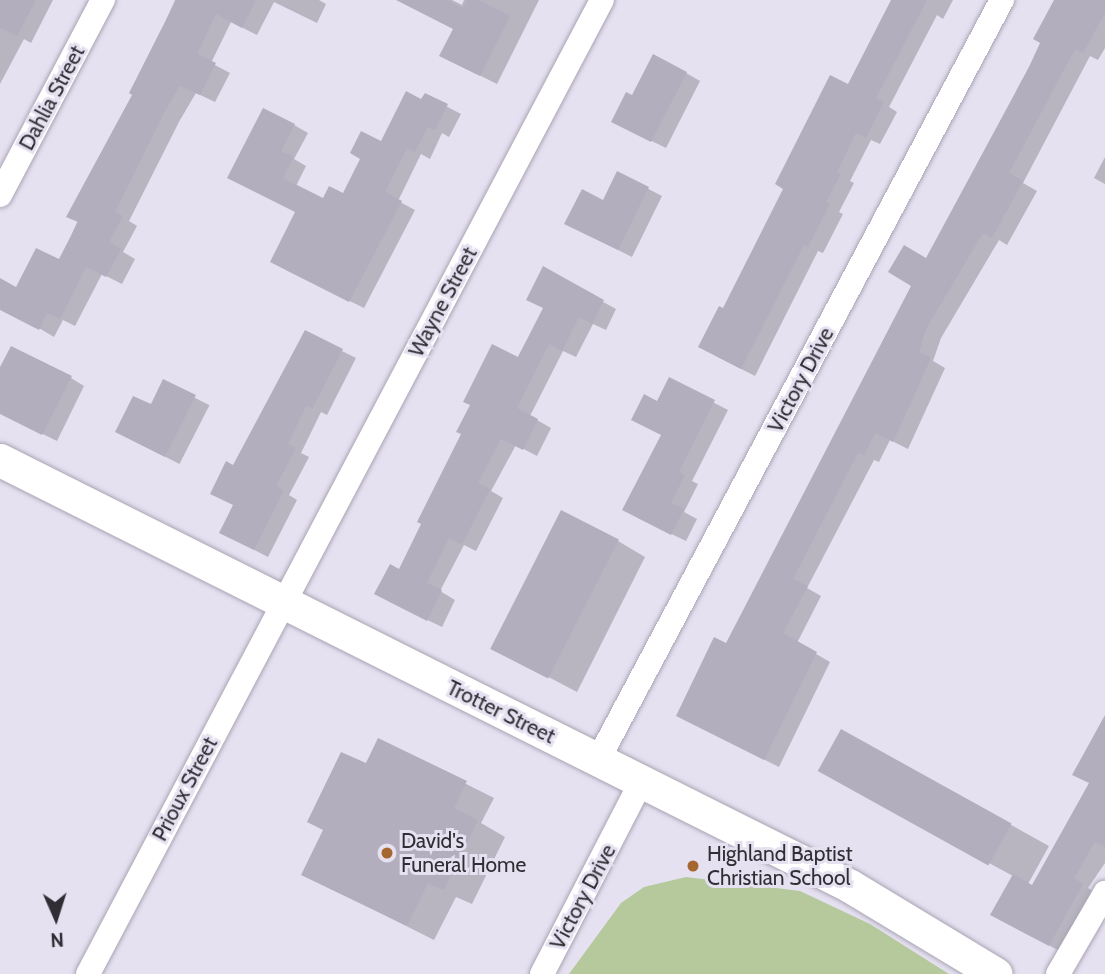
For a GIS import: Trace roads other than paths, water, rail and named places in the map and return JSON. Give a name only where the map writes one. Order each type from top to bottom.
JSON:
[{"type":"street","name":"Dahlia Street","points":[[0,195],[103,0]]},
{"type":"street","name":"Wayne Street","points":[[283,603],[602,0]]},
{"type":"street","name":"Victory Drive","points":[[598,760],[1002,0]]},
{"type":"street","name":"Trotter Street","points":[[0,460],[850,886],[996,974]]},
{"type":"street","name":"Prioux Street","points":[[88,974],[283,603]]},
{"type":"street","name":"Victory Drive","points":[[542,974],[641,782]]},
{"type":"street","points":[[1058,974],[1105,893]]},
{"type":"place","name":"David's Funeral Home","points":[[387,853]]},
{"type":"place","name":"Highland Baptist Christian School","points":[[693,866]]}]
